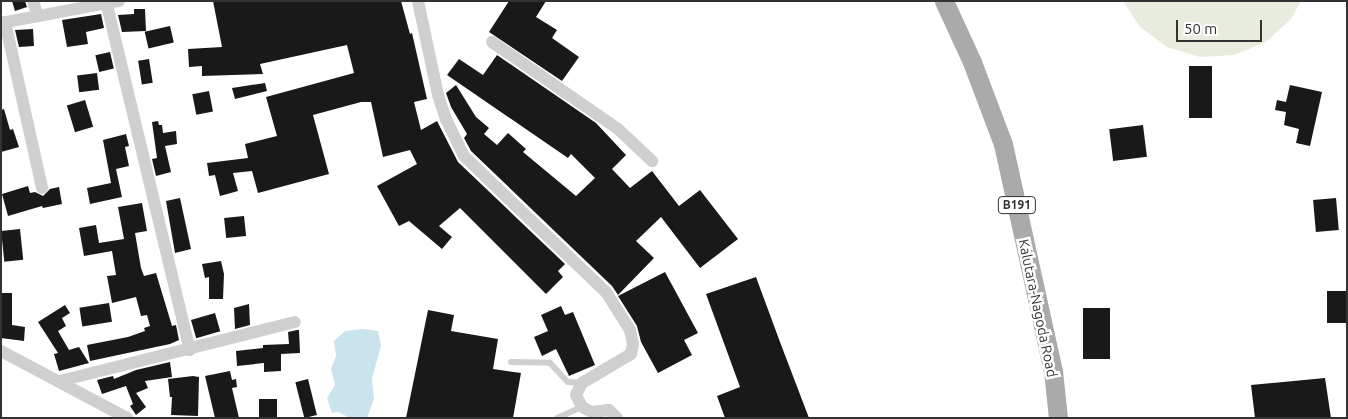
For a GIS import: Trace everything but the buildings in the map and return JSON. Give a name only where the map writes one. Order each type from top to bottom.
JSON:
[{"type":"main road","name":"Kalutara-Nagoda Road","points":[[944,1],[972,62],[1003,144],[1052,371],[1058,418]]},
{"type":"street","points":[[33,1],[38,16]]},
{"type":"street","points":[[418,1],[438,95],[446,119],[464,156],[606,292],[630,330],[633,344],[631,354],[582,382],[576,395],[582,407],[592,412],[609,410],[617,418]]},
{"type":"street","points":[[42,188],[3,22],[111,2],[190,350]]},
{"type":"street","points":[[492,42],[618,129],[652,161]]},
{"type":"street","points":[[60,381],[190,350],[295,322]]},
{"type":"street","points":[[1,351],[126,418]]},
{"type":"lane","points":[[511,362],[550,363],[568,382],[582,382]]},
{"type":"lane","points":[[557,418],[582,407]]},
{"type":"shaded area","points":[[1123,1],[1301,1],[1291,19],[1266,42],[1234,55],[1200,57],[1167,47],[1140,27]]},
{"type":"water","points":[[363,329],[378,331],[381,346],[372,378],[374,399],[367,418],[350,418],[338,412],[332,413],[327,398],[335,385],[331,369],[336,356],[334,341],[345,331]]}]
